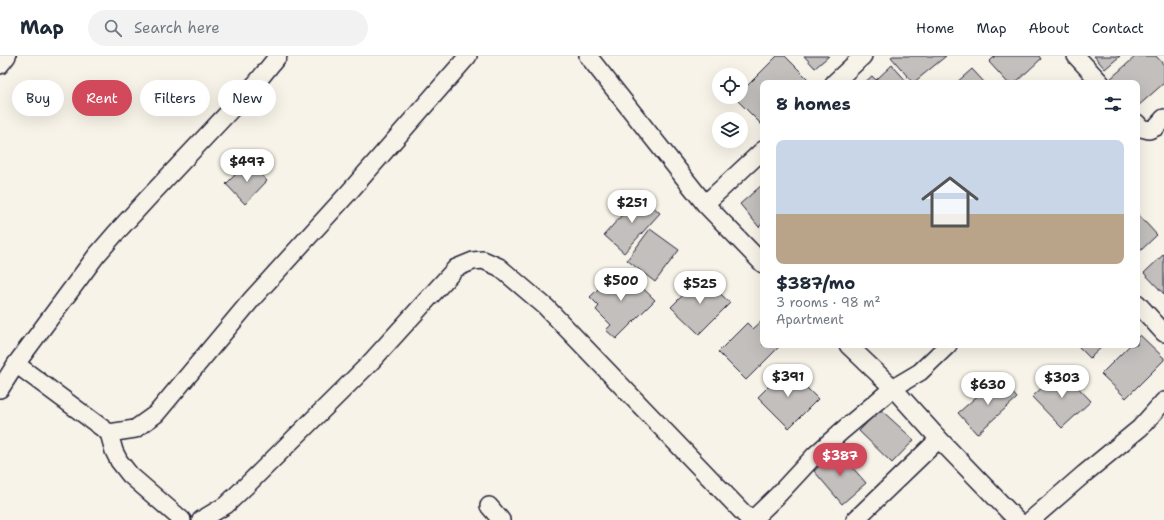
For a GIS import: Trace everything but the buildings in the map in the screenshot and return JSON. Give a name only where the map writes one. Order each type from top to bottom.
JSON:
[{"type":"street","points":[[0,65],[7,56]]},
{"type":"street","points":[[0,389],[16,364],[96,256],[152,193],[257,82],[278,56]]},
{"type":"street","points":[[109,433],[136,429],[156,414],[252,299],[351,190],[468,56]]},
{"type":"street","points":[[588,56],[705,204],[760,260]]},
{"type":"street","points":[[837,80],[863,56]]},
{"type":"street","points":[[1076,56],[1097,80]]},
{"type":"street","points":[[1140,127],[1150,130],[1156,127],[1164,118]]},
{"type":"street","points":[[705,204],[760,153]]},
{"type":"street","points":[[201,520],[226,505],[248,484],[369,364],[456,268],[474,261],[483,260],[499,268],[546,307],[751,520],[777,496],[815,455],[893,388],[920,372],[945,348]]},
{"type":"street","points":[[1140,306],[1164,333]]},
{"type":"street","points":[[851,348],[893,388],[1017,520]]},
{"type":"street","points":[[16,364],[109,433],[114,451],[119,461],[130,475],[182,520]]},
{"type":"street","points":[[1031,520],[1140,428],[1164,401]]},
{"type":"street","points":[[855,520],[939,438]]},
{"type":"street","points":[[489,506],[501,520]]}]
